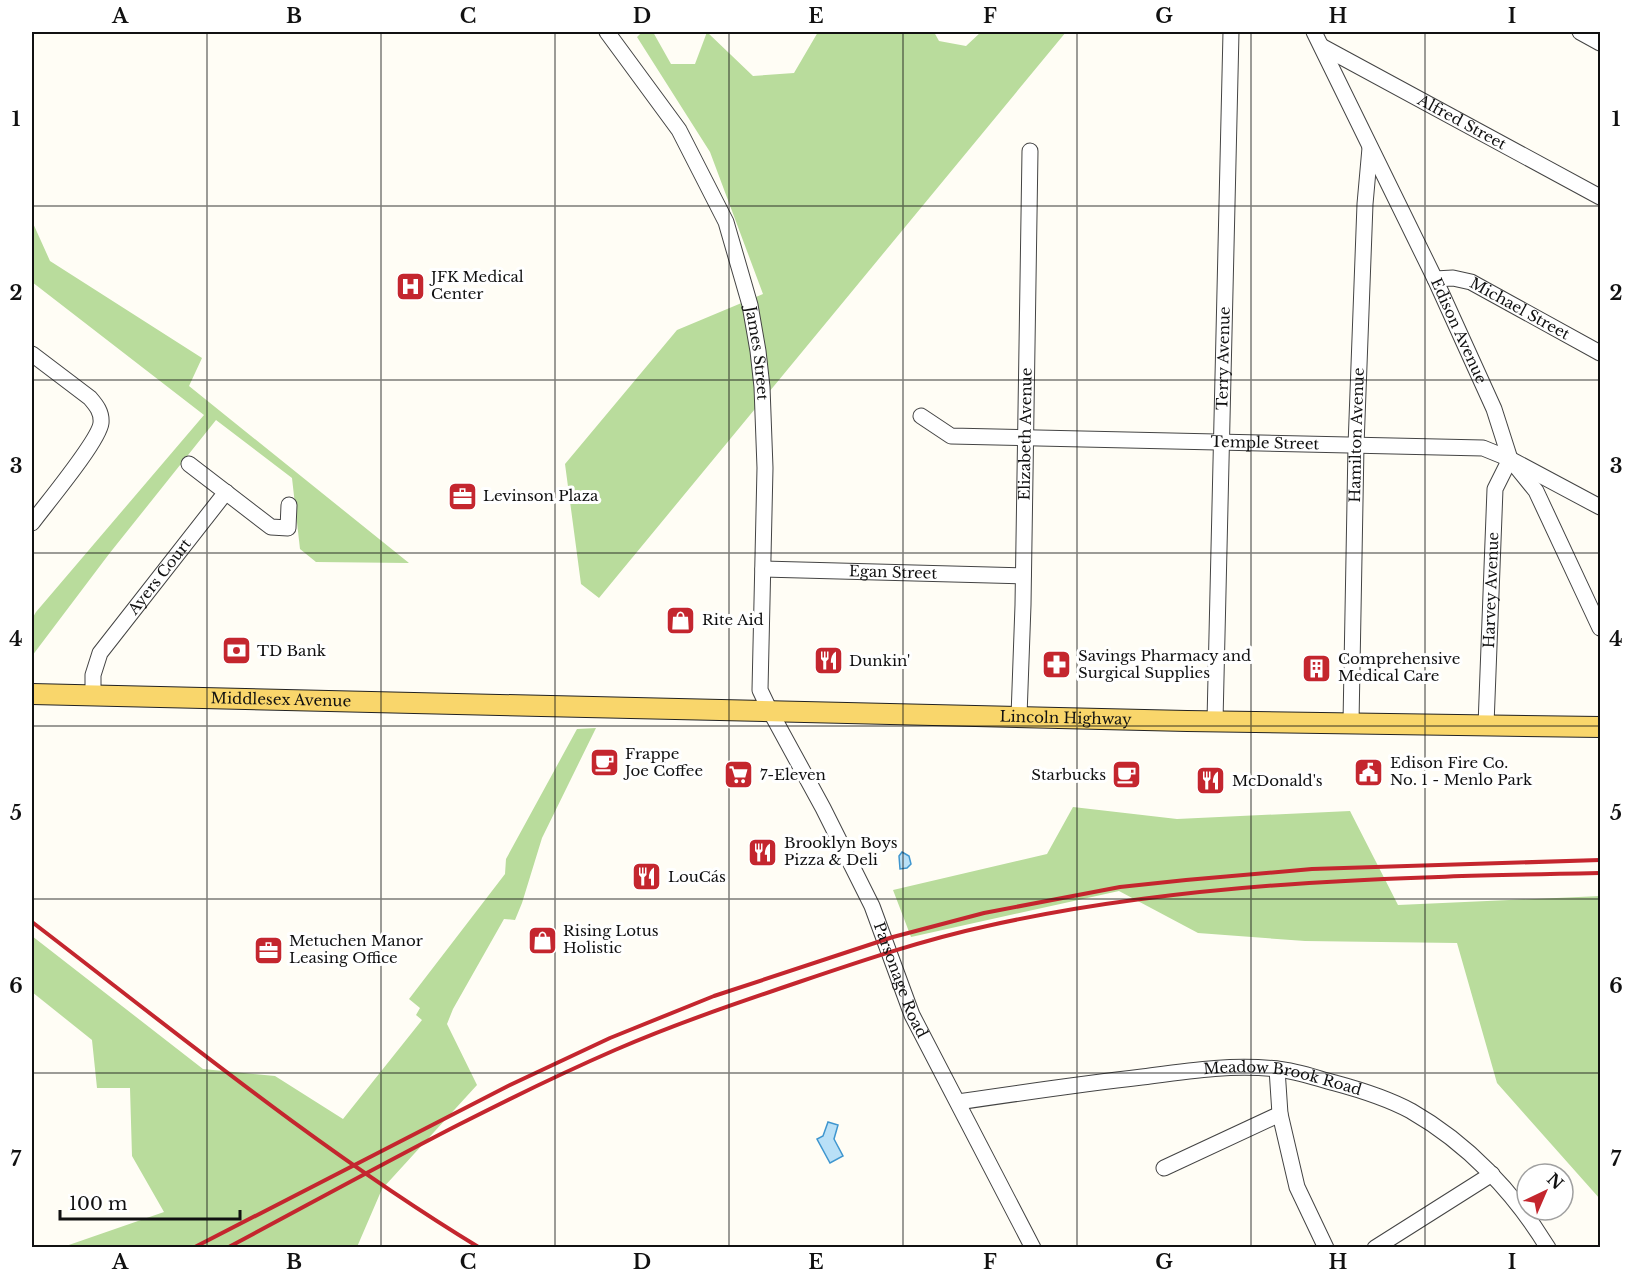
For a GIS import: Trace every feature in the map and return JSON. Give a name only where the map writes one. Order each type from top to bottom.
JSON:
[{"type":"main road","name":"Middlesex Avenue","points":[[32,694],[530,706]]},
{"type":"main road","name":"Lincoln Highway","points":[[530,706],[1600,727]]},
{"type":"street","name":"James Street","points":[[607,32],[679,130],[726,222],[750,305],[762,387],[765,514],[760,690],[770,711]]},
{"type":"street","name":"Terry Avenue","points":[[1215,721],[1231,32]]},
{"type":"street","name":"Edison Avenue","points":[[1314,32],[1435,279],[1494,409],[1510,459],[1536,491],[1600,628]]},
{"type":"street","points":[[1581,32],[1600,43]]},
{"type":"street","name":"Alfred Street","points":[[1323,47],[1600,197]]},
{"type":"street","name":"Hamilton Avenue","points":[[1352,723],[1356,446],[1365,204],[1370,148]]},
{"type":"street","name":"Elizabeth Avenue","points":[[1019,716],[1030,151]]},
{"type":"street","name":"Michael Street","points":[[1435,279],[1453,278],[1471,282],[1600,353]]},
{"type":"street","points":[[32,354],[90,398],[98,407],[101,425],[94,441],[32,523]]},
{"type":"street","name":"Temple Street","points":[[921,416],[951,436],[1222,444],[1483,448],[1510,459],[1600,507]]},
{"type":"street","name":"Harvey Avenue","points":[[1486,725],[1495,489],[1510,459]]},
{"type":"street","points":[[189,464],[271,527],[288,528],[289,505]]},
{"type":"street","name":"Ayers Court","points":[[98,696],[93,675],[100,653],[226,492]]},
{"type":"street","name":"Egan Street","points":[[763,569],[1023,576]]},
{"type":"street","name":"Parsonage Road","points":[[770,711],[823,808],[872,906],[909,1007],[1033,1248]]},
{"type":"street","name":"Meadow Brook Road","points":[[958,1102],[1208,1067],[1277,1069],[1304,1074],[1365,1091],[1411,1111],[1454,1141],[1492,1174],[1519,1205],[1548,1248]]},
{"type":"street","points":[[1277,1069],[1281,1114],[1297,1187],[1326,1248]]},
{"type":"street","points":[[1164,1168],[1281,1114]]},
{"type":"street","points":[[1375,1248],[1492,1174]]},
{"type":"green space","points":[[642,32],[653,32],[671,64],[695,64],[707,32],[753,76],[794,73],[818,32],[934,32],[939,41],[966,46],[981,32],[1066,32],[599,598],[581,584],[565,464],[677,330],[763,294],[710,152],[637,37]]},
{"type":"green space","points":[[32,221],[50,261],[202,358],[189,386],[409,563],[316,562],[300,549],[292,478],[216,420],[109,554],[32,656],[32,619],[36,612],[204,415],[32,282]]},
{"type":"green space","points":[[596,728],[542,838],[515,920],[504,919],[453,1009],[447,1024],[477,1085],[382,1189],[357,1247],[63,1247],[164,1212],[132,1156],[130,1088],[97,1088],[92,1040],[32,992],[32,936],[203,1069],[275,1076],[343,1119],[422,1020],[416,1015],[420,1008],[409,999],[505,874],[506,859],[577,729]]},
{"type":"green space","points":[[1073,807],[1177,819],[1350,811],[1398,905],[1600,896],[1600,1199],[1575,1171],[1575,1162],[1567,1162],[1497,1083],[1457,943],[1305,941],[1198,933],[1119,891],[911,937],[893,890],[1047,854]]},
{"type":"water","points":[[902,852],[909,856],[911,864],[907,868],[900,869],[899,856]]},
{"type":"water","points":[[828,1122],[838,1125],[834,1139],[843,1156],[830,1163],[817,1139],[823,1136]]},
{"type":"railway","points":[[193,1248],[508,1086],[610,1038],[714,996],[893,937],[984,913],[1120,887],[1312,869],[1600,860]]},
{"type":"railway","points":[[227,1248],[468,1120],[615,1050],[753,998],[939,938],[1063,911],[1139,899],[1215,891],[1369,880],[1600,873]]},
{"type":"railway","points":[[32,922],[307,1132],[421,1211],[480,1248]]},
{"type":"place","name":"JFK Medical Center","points":[[410,286]]},
{"type":"place","name":"Levinson Plaza","points":[[462,496]]},
{"type":"place","name":"Rite Aid","points":[[681,620]]},
{"type":"place","name":"TD Bank","points":[[236,651]]},
{"type":"place","name":"Dunkin'","points":[[828,661]]},
{"type":"place","name":"Savings Pharmacy and Surgical Supplies","points":[[1057,665]]},
{"type":"place","name":"Comprehensive Medical Care","points":[[1317,668]]},
{"type":"place","name":"Frappe Joe Coffee","points":[[604,763]]},
{"type":"place","name":"Edison Fire Co. No. 1 - Menlo Park","points":[[1369,772]]},
{"type":"place","name":"7-Eleven","points":[[739,775]]},
{"type":"place","name":"Starbucks","points":[[1127,775]]},
{"type":"place","name":"McDonald's","points":[[1211,781]]},
{"type":"place","name":"Brooklyn Boys Pizza & Deli","points":[[763,852]]},
{"type":"place","name":"LouCás","points":[[647,877]]},
{"type":"place","name":"Rising Lotus Holistic","points":[[542,940]]},
{"type":"place","name":"Metuchen Manor Leasing Office","points":[[268,950]]}]
